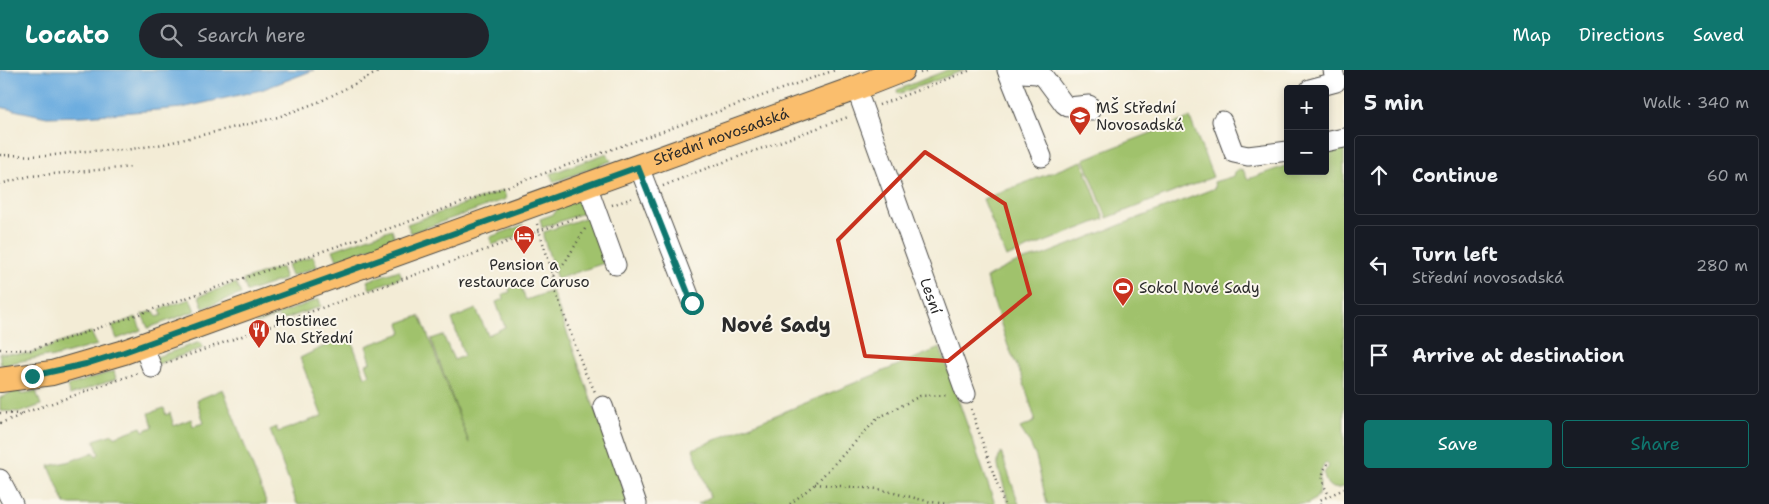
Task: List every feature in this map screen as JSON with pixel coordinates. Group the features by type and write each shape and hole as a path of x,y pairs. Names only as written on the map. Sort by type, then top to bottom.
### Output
{"main road":[{"name":"Střední novosadská","path":"0,380 66,370 143,345 902,70"}],"street":[{"path":"1325,85 1336,82 1333,70"},
{"path":"1042,157 1008,71 1037,74 1044,77 1068,107 1085,104 1089,105 1091,110"},
{"name":"Lesní","path":"856,88 966,394"},
{"path":"1222,121 1234,153 1248,156 1284,152"},
{"path":"1329,141 1344,138"},
{"path":"638,167 692,303"},
{"path":"587,185 616,265"},
{"path":"143,345 152,368"},
{"path":"603,406 637,504"},
{"path":"0,480 13,504"}],"path":[{"path":"0,155 47,156 86,151 125,150 164,144 278,117 321,101 382,70"},
{"path":"0,349 31,350 75,336 399,225 834,70"},
{"path":"608,206 971,70"},
{"path":"0,184 30,176 132,167"},
{"path":"0,423 17,417 20,414 582,216"},
{"path":"536,221 554,277"},
{"path":"588,223 551,280 586,375 590,381"},
{"path":"790,504 815,484 878,418 920,396 966,394 1004,504"},
{"path":"0,413 20,414"},
{"path":"1328,464 1323,470 1322,478 1329,495"},
{"path":"815,484 878,489 931,502 948,504"},
{"path":"1322,504 1320,500 1344,489"}],"highlighted area":[{"path":"925,152 1005,204 1030,294 948,361 865,356 838,240"}],"green space":[{"path":"947,70 965,70 898,94 897,90"},
{"path":"1190,118 1213,177 1107,218 1084,159"},
{"path":"1344,146 1344,486 1340,488 1330,487 1324,473 1329,466 1326,463 1320,474 1318,496 1306,504 1047,504 1036,457 1020,428 1034,422 1035,419 1022,377 1008,346 986,278 1006,267 1041,256 1215,188 1214,182 1234,176 1235,172 1239,169 1243,170 1248,179 1284,166 1284,175 1329,175 1329,151"},
{"path":"607,153 611,161 554,182 550,174"},
{"path":"1082,161 1104,219 1006,257 983,199"},
{"path":"504,191 506,199 411,233 407,224"},
{"path":"576,201 585,202 591,210 542,228 540,219 554,214 558,208"},
{"path":"593,215 610,261 557,279 543,236 544,232"},
{"path":"523,225 526,233 492,245 490,237"},
{"path":"392,229 395,239 337,260 333,250"},
{"path":"313,256 317,267 291,276 287,265"},
{"path":"281,267 285,279 247,292 243,280"},
{"path":"399,270 402,277 370,289 367,281"},
{"path":"236,283 241,294 203,308 199,296"},
{"path":"520,285 526,300 552,291 629,504 297,504 270,430 276,427 278,432 322,416 300,358 349,334 365,377 370,375 366,364 371,362 366,346 402,333 399,323 419,316 469,443 431,339 443,335 454,360 464,356 452,319 476,309 488,335 505,327 496,302 504,299 503,294 510,292 509,289"},
{"path":"190,299 195,311 148,328 142,314 154,311 157,317 162,315 160,309"},
{"path":"319,299 321,306 280,321 278,316 256,325 255,323"},
{"path":"136,317 141,330 117,339 112,326"},
{"path":"91,332 97,345 50,358 48,356 11,363 7,367 0,363 0,353 29,354"},
{"path":"200,342 203,348 158,364 156,357"},
{"path":"940,348 995,504 698,504 710,497 693,449"},
{"path":"114,371 116,379 70,395 67,386"},
{"path":"19,389 20,394 36,391 41,405 22,412 0,411 0,398"},
{"path":"223,389 267,504 65,504 49,466 71,461 94,452 96,456 99,454 94,440 113,434 114,437 141,427 143,431 153,427 149,413 164,408 166,415 170,413 174,426 191,419 193,426 204,423 197,400"},
{"path":"1001,452 1019,504 1009,504 998,466"}],"water":[{"path":"0,70 314,70 261,90 182,108 47,117 0,107"}],"place":[{"name":"MŠ Střední Novosadská","path":"1080,136"},
{"name":"Pension a restaurace Caruso","path":"524,255"},
{"name":"Sokol Nové Sady","path":"1123,307"},
{"name":"Hostinec Na Střední","path":"259,349"}],"district":[{"name":"Nové Sady","path":"776,325"}],"route":[{"path":"32,376 52,373 124,352 638,167 692,303"}]}
